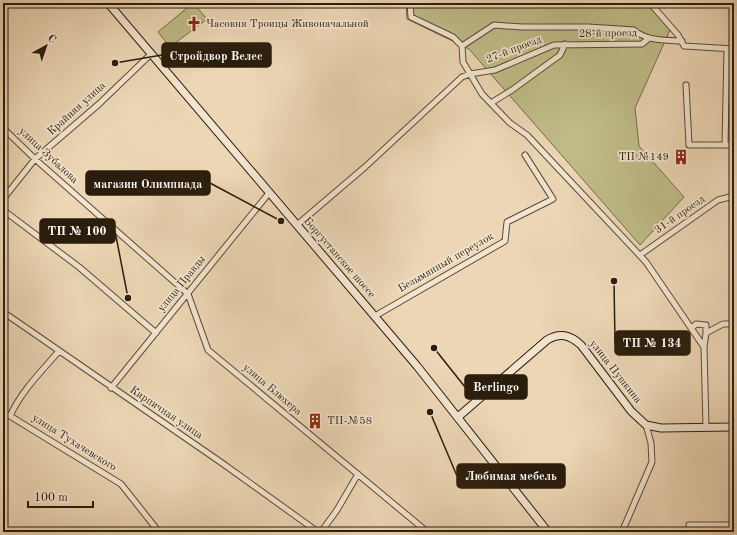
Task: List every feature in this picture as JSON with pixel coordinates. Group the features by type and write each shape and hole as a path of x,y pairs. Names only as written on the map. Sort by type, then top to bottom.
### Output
{"street":[{"name":"Боргустанское шоссе","path":"108,3 375,316 458,417 548,532"},
{"path":"410,3 411,17 453,37 462,46 463,62 482,94 510,123 527,135 640,255 704,347"},
{"path":"650,3 683,43"},
{"path":"462,46 494,25 522,27 588,27 634,30 649,38 734,49"},
{"name":"28-й проезд","path":"491,103 517,87 560,55 565,44 642,44 649,38"},
{"name":"27-й проезд","path":"470,74 495,70 554,45 565,44"},
{"path":"725,145 727,49"},
{"name":"Крайняя улица","path":"3,199 35,159 99,104 151,54"},
{"path":"297,225 365,167 462,77 470,74"},
{"path":"686,85 689,145 734,145"},
{"name":"улица Зубалова","path":"3,128 35,159 188,294"},
{"name":"Безымянный переулок","path":"375,316 505,241 508,222 553,199 525,155"},
{"name":"улица Правды","path":"111,388 269,193"},
{"name":"31-й проезд","path":"640,255 718,200 734,196"},
{"path":"3,210 79,267 156,333"},
{"name":"улица Блюхера","path":"188,294 208,350 425,530"},
{"name":"Кирпичная улица","path":"3,312 111,388 222,463 318,532"},
{"path":"692,328 696,324 706,324 704,347 706,427"},
{"path":"706,332 723,324 734,324"},
{"name":"улица Пушкина","path":"458,417 547,340 554,336 562,335 569,336 580,345 631,411 646,425"},
{"path":"3,416 10,416 29,384 59,352"},
{"name":"улица Тухачевского","path":"10,416 121,484 159,532"},
{"path":"622,532 652,462 651,443 646,425 661,428 734,427"},
{"path":"321,532 337,510 358,474"},
{"path":"689,525 734,525"}],"shaded area":[{"path":"193,3 207,19 170,47 158,32"},
{"path":"406,3 647,3 670,30 635,108 639,146 684,197 640,245 469,49 407,19"}],"place":[{"name":"Часовня Троицы Живоначальной","path":"194,24"},
{"name":"Стройдвор Велес","path":"115,63"},
{"name":"ТП №149","path":"681,157"},
{"name":"магазин Олимпиада","path":"281,221"},
{"name":"ТП № 134","path":"614,281"},
{"name":"ТП № 100","path":"128,298"},
{"name":"Berlingo","path":"434,348"},
{"name":"Любимая мебель","path":"430,412"},
{"name":"ТП-№58","path":"315,421"}]}
